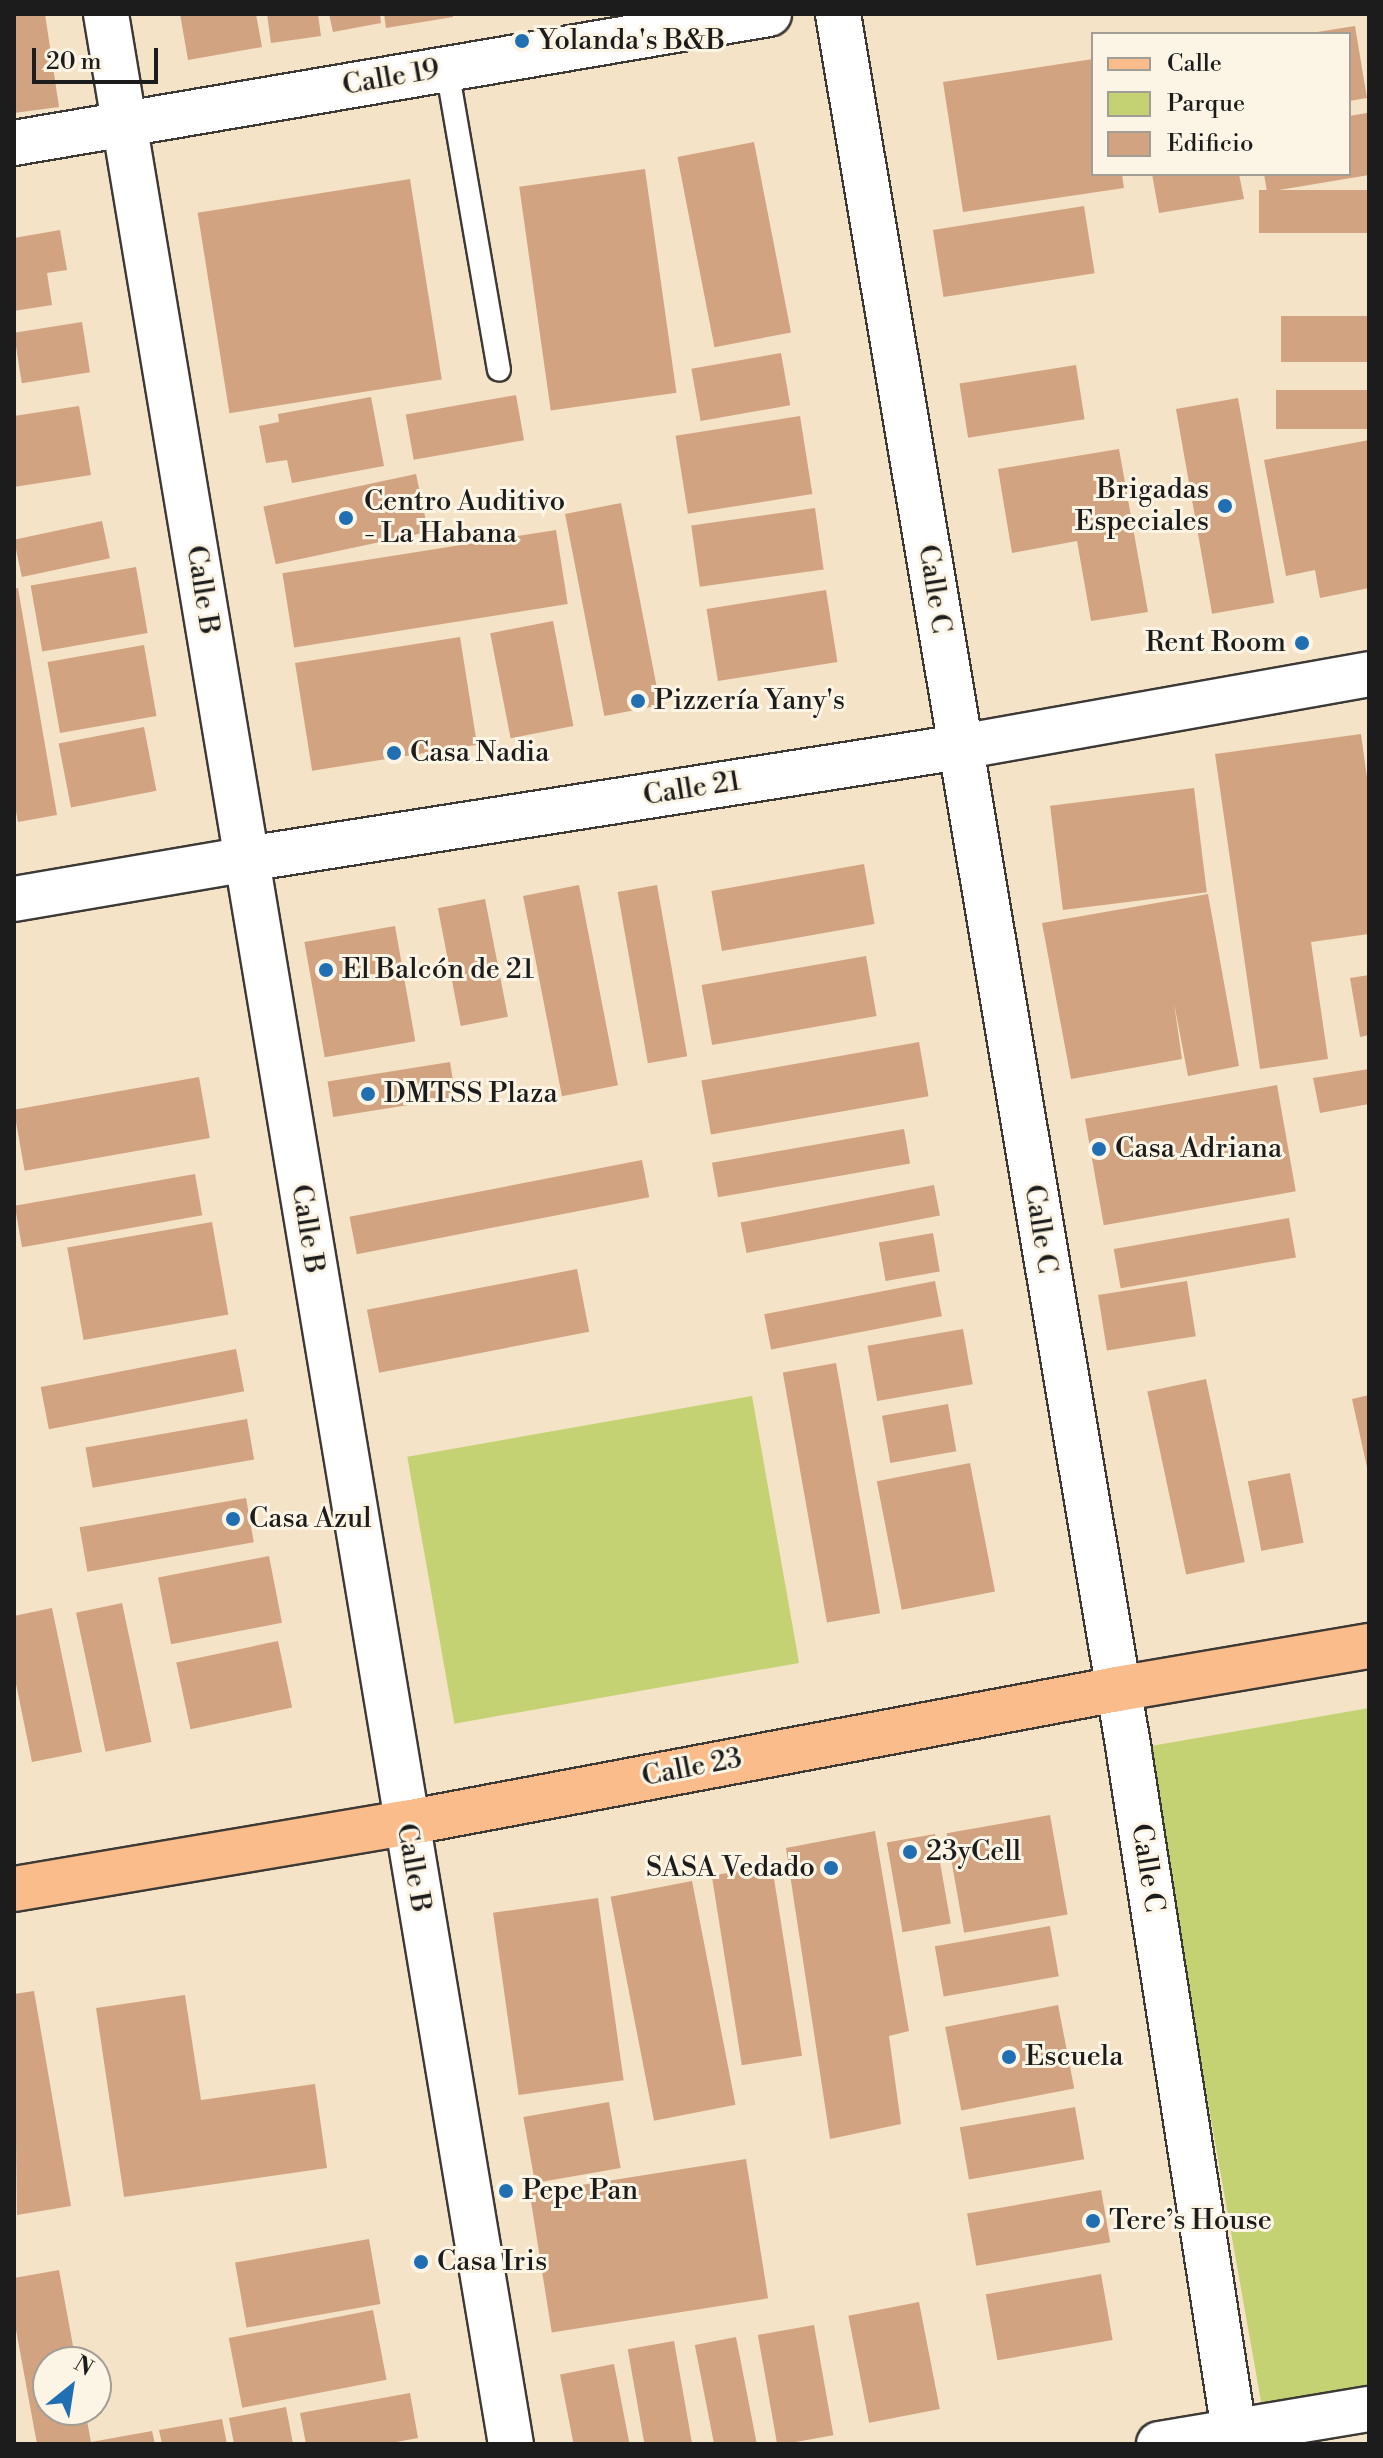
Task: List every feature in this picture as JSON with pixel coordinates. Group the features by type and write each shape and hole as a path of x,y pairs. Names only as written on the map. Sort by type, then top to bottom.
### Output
{"main road":[{"name":"Calle 23","path":"14,1889 406,1823 1117,1689 1369,1646"}],"street":[{"name":"Calle B","path":"106,14 511,2444"},
{"name":"Calle 19","path":"14,143 769,14"},
{"name":"Calle C","path":"838,14 1117,1689 1235,2438"},
{"name":"Calle 21","path":"14,899 247,859 960,747 1369,674"},
{"path":"1159,2444 1235,2438 1369,2409"}],"lane":[{"path":"447,69 499,370"}],"green space":[{"path":"752,1396 799,1663 454,1724 407,1457"},
{"path":"1369,1708 1369,2388 1262,2407 1145,1747"}],"building":[{"path":"14,14 45,14 59,107 14,113"},
{"path":"180,14 256,14 262,47 188,60"},
{"path":"267,14 318,14 321,36 271,43"},
{"path":"329,14 380,14 381,23 333,32"},
{"path":"384,14 452,14 453,17 386,28"},
{"path":"1355,26 1367,98 1351,101 1351,32 1317,32"},
{"path":"1091,59 1091,176 1122,176 1124,188 963,212 943,82"},
{"path":"1367,113 1369,175 1267,192 1264,176 1351,176 1351,116"},
{"path":"754,142 791,332 714,347 677,157"},
{"path":"645,169 676,393 551,410 519,187"},
{"path":"1152,176 1239,176 1244,199 1159,213"},
{"path":"410,179 442,380 229,413 198,213"},
{"path":"1259,190 1369,190 1369,233 1259,233"},
{"path":"1084,206 1095,273 944,297 933,230"},
{"path":"60,230 67,270 47,273 52,305 14,311 14,238"},
{"path":"1281,316 1369,316 1369,362 1281,362"},
{"path":"82,322 90,372 22,383 14,333"},
{"path":"781,353 790,405 701,421 691,369"},
{"path":"1076,365 1085,419 968,438 959,383"},
{"path":"1276,390 1369,390 1369,429 1276,429"},
{"path":"516,395 524,440 414,460 406,414"},
{"path":"371,397 384,466 292,483 287,460 266,463 259,426 279,422 278,414"},
{"name":"Brigadas Especiales","path":"1238,398 1274,603 1212,614 1176,409"},
{"path":"79,406 91,475 14,487 14,416"},
{"path":"800,416 812,494 688,514 676,436"},
{"path":"1369,440 1369,588 1320,598 1315,570 1286,576 1264,460"},
{"path":"1119,449 1148,612 1091,621 1077,541 1012,553 998,469"},
{"name":"Centro Auditivo - La Habana","path":"416,474 428,532 276,564 263,506"},
{"path":"621,503 660,705 604,716 565,514"},
{"path":"815,508 824,569 700,587 691,525"},
{"path":"102,521 110,558 22,577 14,540"},
{"path":"556,530 568,604 294,647 282,573"},
{"path":"136,567 148,633 42,652 31,586"},
{"path":"18,588 57,815 18,822 14,801 14,589"},
{"path":"826,590 837,662 718,681 706,609"},
{"path":"553,621 573,726 511,738 490,633"},
{"path":"460,637 477,745 312,771 295,663"},
{"path":"144,645 157,716 60,733 47,662"},
{"path":"144,727 156,791 71,807 59,744"},
{"path":"1361,734 1369,792 1369,934 1311,942 1328,1059 1260,1069 1215,754"},
{"path":"1194,788 1207,892 1063,910 1050,806"},
{"path":"864,864 875,924 722,951 711,891"},
{"path":"579,885 618,1085 562,1096 523,896"},
{"path":"657,885 687,1056 648,1063 618,892"},
{"path":"1208,894 1239,1066 1188,1076 1174,1003 1182,1059 1071,1079 1042,923"},
{"path":"485,899 508,1017 461,1026 438,908"},
{"path":"395,926 415,1041 325,1057 304,942"},
{"path":"866,956 877,1016 712,1045 702,985"},
{"path":"1369,975 1369,1035 1360,1037 1350,978"},
{"path":"919,1042 929,1096 711,1135 701,1080"},
{"path":"450,1062 456,1098 333,1117 328,1081"},
{"path":"1369,1069 1369,1104 1320,1113 1313,1078"},
{"path":"199,1077 210,1138 25,1171 14,1110"},
{"path":"1277,1085 1296,1191 1104,1225 1085,1119"},
{"path":"904,1129 910,1163 718,1197 712,1163"},
{"path":"642,1160 649,1197 357,1254 349,1217"},
{"path":"195,1174 202,1215 22,1247 15,1206"},
{"path":"934,1185 940,1215 747,1253 741,1223"},
{"path":"1289,1218 1296,1257 1121,1288 1114,1249"},
{"path":"212,1222 228,1315 84,1340 67,1248"},
{"path":"933,1233 940,1271 886,1281 879,1243"},
{"path":"577,1269 589,1332 379,1373 367,1310"},
{"path":"935,1281 942,1316 771,1350 764,1314"},
{"path":"1187,1281 1196,1336 1107,1350 1098,1295"},
{"path":"963,1329 973,1384 877,1401 867,1346"},
{"path":"236,1349 244,1391 49,1429 41,1387"},
{"path":"836,1363 880,1613 827,1623 783,1372"},
{"path":"1206,1379 1245,1562 1186,1574 1147,1391"},
{"path":"1369,1395 1369,1472 1368,1472 1352,1399"},
{"path":"948,1404 956,1451 890,1463 882,1416"},
{"path":"247,1419 254,1459 93,1488 85,1447"},
{"path":"970,1463 995,1592 902,1610 877,1481"},
{"path":"1290,1473 1304,1543 1261,1551 1248,1481"},
{"path":"246,1498 254,1542 87,1572 80,1527"},
{"path":"269,1556 282,1623 171,1644 158,1578"},
{"path":"122,1603 152,1742 106,1752 76,1613"},
{"path":"52,1608 82,1752 32,1762 14,1674 14,1616"},
{"path":"278,1641 292,1708 190,1729 176,1663"},
{"path":"1050,1815 1068,1914 964,1933 947,1833"},
{"path":"875,1831 909,2031 889,2036 901,2124 830,2139 786,1848"},
{"path":"935,1834 951,1924 903,1932 887,1843"},
{"path":"772,1866 802,2056 742,2065 712,1876"},
{"path":"692,1881 736,2105 654,2121 611,1897"},
{"path":"598,1898 624,2080 519,2095 493,1913"},
{"path":"1050,1926 1059,1976 944,1997 935,1946"},
{"path":"34,1991 71,2206 17,2215 14,1994"},
{"path":"185,1995 201,2100 315,2084 327,2168 124,2197 96,2008"},
{"name":"Escuela","path":"1058,2005 1074,2088 961,2110 945,2027"},
{"path":"609,2102 621,2168 535,2183 523,2117"},
{"path":"1075,2107 1084,2159 969,2180 960,2127"},
{"path":"746,2159 768,2298 552,2333 530,2193"},
{"path":"1101,2190 1110,2242 976,2266 967,2214"},
{"path":"369,2239 380,2304 247,2328 235,2263"},
{"path":"59,2270 73,2346 32,2346 32,2417 14,2319 14,2278"},
{"path":"1101,2274 1113,2340 997,2360 986,2294"},
{"path":"919,2302 940,2409 869,2423 848,2316"},
{"path":"373,2310 387,2380 242,2408 229,2338"},
{"path":"814,2325 833,2435 777,2444 758,2335"},
{"path":"736,2337 757,2444 714,2444 695,2345"},
{"path":"674,2341 692,2444 644,2444 628,2349"},
{"path":"614,2364 629,2444 574,2444 560,2374"},
{"path":"410,2393 418,2438 386,2444 306,2444 300,2413"},
{"path":"286,2407 293,2444 234,2444 229,2418"},
{"path":"222,2419 227,2444 162,2444 159,2430"},
{"path":"34,2426 88,2426 91,2442 152,2431 155,2444 37,2444"}],"place":[{"name":"Yolanda's B&B","path":"522,41"},
{"name":"Brigadas Especiales","path":"1225,506"},
{"name":"Centro Auditivo - La Habana","path":"346,518"},
{"name":"Rent Room","path":"1302,643"},
{"name":"Pizzería Yany's","path":"638,701"},
{"name":"Casa Nadia","path":"394,753"},
{"name":"El Balcón de 21","path":"326,970"},
{"name":"DMTSS Plaza","path":"368,1094"},
{"name":"Casa Adriana","path":"1099,1149"},
{"name":"Casa Azul","path":"233,1519"},
{"name":"23yCell","path":"910,1852"},
{"name":"SASA Vedado","path":"831,1868"},
{"name":"Escuela","path":"1009,2057"},
{"name":"Pepe Pan","path":"506,2191"},
{"name":"Tere’s House","path":"1093,2221"},
{"name":"Casa Iris","path":"421,2262"}]}
